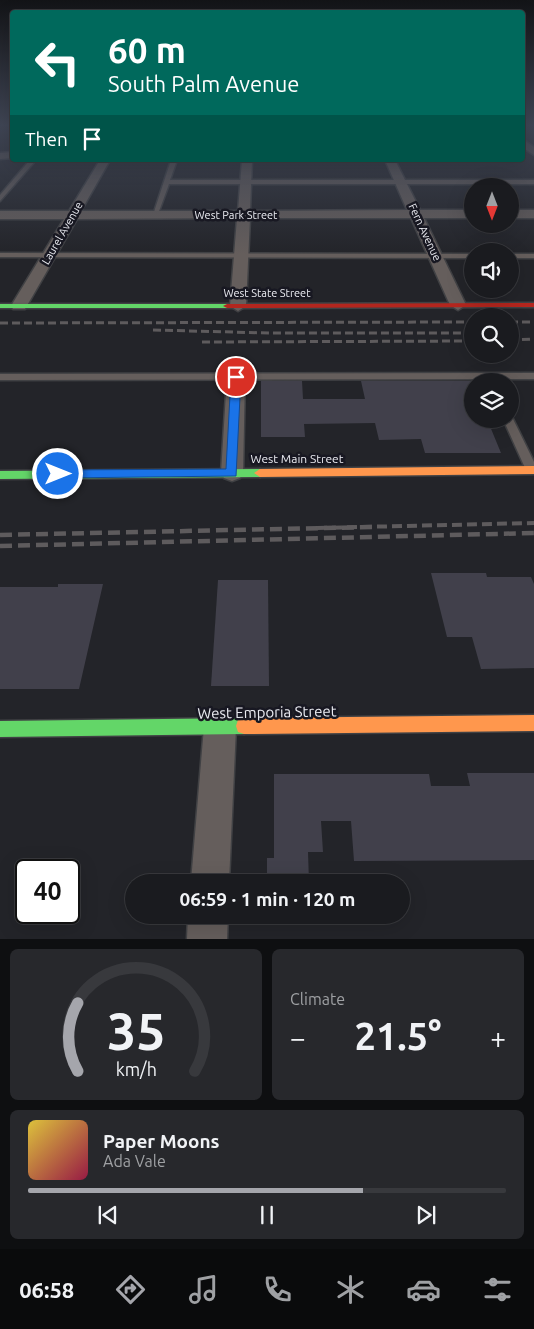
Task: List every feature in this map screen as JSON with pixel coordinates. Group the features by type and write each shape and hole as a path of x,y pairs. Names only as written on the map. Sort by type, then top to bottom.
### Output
{"street":[{"name":"Laurel Avenue","path":"19,306 100,168"},
{"path":"238,306 247,168"},
{"name":"Fern Avenue","path":"394,168 458,305"},
{"name":"West Park Street","path":"0,215 464,214"},
{"path":"519,214 534,214"},
{"name":"West State Street","path":"0,306 534,305"},
{"path":"232,473 236,377"},
{"name":"West Main Street","path":"0,475 533,470"},
{"name":"West Emporia Street","path":"0,729 534,723"},
{"path":"211,874 220,728"},
{"path":"207,939 208,924"}],"lane":[{"path":"0,199 26,168"},
{"path":"155,214 172,168"},
{"path":"167,182 534,182"},
{"path":"0,255 464,256"},
{"path":"519,256 534,256"},
{"path":"0,377 534,376"},
{"path":"512,428 533,470"}],"building":[{"path":"261,381 302,381 303,399 365,399 361,381 464,381 464,428 491,428 501,453 425,453 421,439 379,440 375,423 304,424 305,437 261,437"},
{"path":"431,573 486,573 487,577 531,577 534,584 534,668 481,669 472,637 447,637"},
{"path":"218,580 268,580 269,686 211,686"},
{"path":"58,584 103,584 79,689 0,689 0,587 58,587"},
{"path":"467,773 534,773 534,860 354,861 351,821 321,821 323,852 308,852 309,874 267,874 267,858 274,858 274,774 429,774 431,786 470,786"}],"railway":[{"path":"0,323 464,322"},
{"path":"519,322 534,322"},
{"path":"153,330 269,333 464,333"},
{"path":"519,340 534,339"},
{"path":"202,342 464,341"},
{"path":"317,528 534,523"},
{"path":"0,535 372,527"},
{"path":"0,546 534,533"}],"traffic: fast":[{"path":"0,306 227,306"},
{"path":"0,475 260,473"},
{"path":"0,729 244,726"}],"traffic: slow":[{"path":"260,473 534,470"},
{"path":"244,726 534,723"}],"traffic: jam":[{"path":"227,306 534,305"}],"route":[{"path":"58,474 232,473 236,377"}]}
